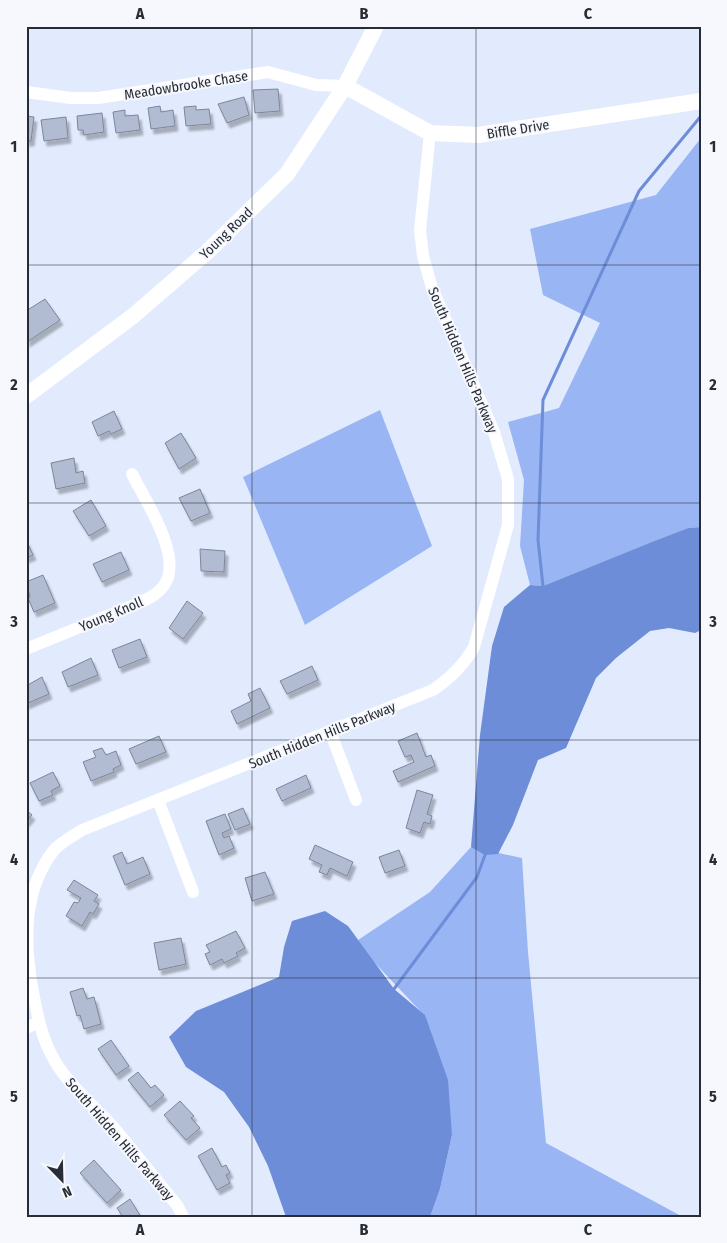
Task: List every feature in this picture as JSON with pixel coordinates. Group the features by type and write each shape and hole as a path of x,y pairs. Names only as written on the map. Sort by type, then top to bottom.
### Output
{"street":[{"name":"Young Road","path":"26,396 133,316 206,252 287,174 345,86 376,26"},
{"name":"Meadowbrooke Chase","path":"26,92 70,98 98,98 268,72 316,85 345,86"},
{"name":"Biffle Drive","path":"345,86 430,133 478,135 701,101"},
{"name":"South Hidden Hills Parkway","path":"183,1217 177,1205 114,1128 67,1080 50,1053 39,1022 29,967 27,922 39,876 55,850 68,839 97,824 433,690 447,681 468,657 474,647 508,525 508,479 494,432 432,288 423,256 420,230 430,133"},
{"name":"Young Knoll","path":"26,649 139,603 155,595 166,581 169,553 132,474"},
{"path":"330,731 356,800"},
{"path":"158,800 193,892"},
{"path":"26,1028 39,1022"}],"shaded area":[{"path":"701,138 701,527 688,528 543,586 530,585 520,546 524,480 508,422 559,408 600,323 543,295 530,229 656,195"},
{"path":"380,410 432,546 305,625 243,477"},
{"path":"701,527 701,630 695,633 669,628 650,631 616,658 596,678 566,748 538,760 513,825 498,854 485,855 471,847 480,735 492,646 504,607 530,585 543,586 688,528"},
{"path":"471,847 522,858 528,952 546,1143 683,1217 430,1217 440,1189 452,1135 425,1016 373,961 358,940 430,892"},
{"path":"325,911 348,926 394,989 425,1015 448,1080 452,1135 440,1189 430,1217 286,1217 268,1166 249,1127 224,1092 186,1067 169,1037 196,1011 279,977 284,947 292,921"}],"building":[{"path":"278,89 280,111 255,113 253,90"},
{"path":"244,97 249,115 227,123 218,104"},
{"path":"160,106 161,112 173,110 175,126 151,129 148,108"},
{"path":"196,106 196,110 209,109 211,124 186,126 184,107"},
{"path":"125,110 125,116 138,115 140,130 116,133 113,112"},
{"path":"102,113 104,132 84,135 83,130 78,130 77,116"},
{"path":"26,116 34,117 31,141 26,141"},
{"path":"66,117 68,138 44,141 41,120"},
{"path":"45,299 60,320 27,342 26,311"},
{"path":"114,411 122,429 111,434 109,431 98,436 92,422"},
{"path":"181,433 196,458 179,469 165,443"},
{"path":"74,458 76,473 83,471 85,483 56,489 51,463"},
{"path":"200,489 210,513 191,521 179,498"},
{"path":"91,500 106,526 89,536 73,511"},
{"path":"26,540 33,555 26,558"},
{"path":"200,549 225,551 224,572 201,571"},
{"path":"121,552 129,570 102,582 93,564"},
{"path":"43,575 55,603 34,612 28,598 30,597 26,582"},
{"path":"187,601 203,613 183,639 169,628"},
{"path":"140,639 147,657 119,668 112,650"},
{"path":"91,658 98,675 68,687 62,672"},
{"path":"312,666 318,680 287,694 280,681"},
{"path":"42,677 49,694 26,704 26,686"},
{"path":"260,688 270,708 237,724 231,711 251,701 248,694"},
{"path":"417,733 426,757 431,755 435,766 398,782 393,771 414,762 411,755 405,757 398,741"},
{"path":"159,736 166,752 136,764 129,749"},
{"path":"102,748 106,755 116,751 121,765 113,769 114,772 91,781 83,762 96,757 93,751"},
{"path":"53,772 60,786 51,791 53,795 39,801 30,783"},
{"path":"306,775 311,788 282,801 276,789"},
{"path":"417,790 433,795 427,814 432,816 430,824 424,822 420,833 406,828"},
{"path":"243,808 250,824 235,830 228,814"},
{"path":"26,810 32,815 26,822"},
{"path":"225,814 231,829 222,833 224,838 229,836 234,848 219,855 206,821"},
{"path":"315,845 353,862 347,876 330,868 327,875 319,872 322,865 309,859"},
{"path":"399,850 405,866 385,873 379,857"},
{"path":"122,852 127,864 143,857 150,874 125,885 113,856"},
{"path":"265,872 274,894 252,901 245,878"},
{"path":"74,880 98,895 94,901 99,904 93,914 90,912 82,926 66,916 74,902 78,903 81,898 67,890"},
{"path":"236,931 245,948 236,953 238,956 224,963 222,959 210,965 205,954 210,952 206,945"},
{"path":"181,938 186,964 159,970 154,943"},
{"path":"83,988 87,999 94,997 101,1024 84,1029 80,1015 77,1016 70,992"},
{"path":"111,1040 129,1066 116,1075 98,1049"},
{"path":"138,1072 151,1088 155,1085 164,1095 150,1107 128,1080"},
{"path":"180,1101 194,1116 191,1118 200,1128 186,1140 164,1115"},
{"path":"212,1148 222,1167 226,1165 230,1173 226,1175 230,1183 217,1190 198,1156"},
{"path":"94,1160 121,1190 107,1203 80,1173"},
{"path":"130,1199 141,1217 123,1217 117,1208"}],"waterway":[{"path":"543,586 538,540 543,400 639,191 701,116"},
{"path":"394,989 477,877 485,855"}]}
